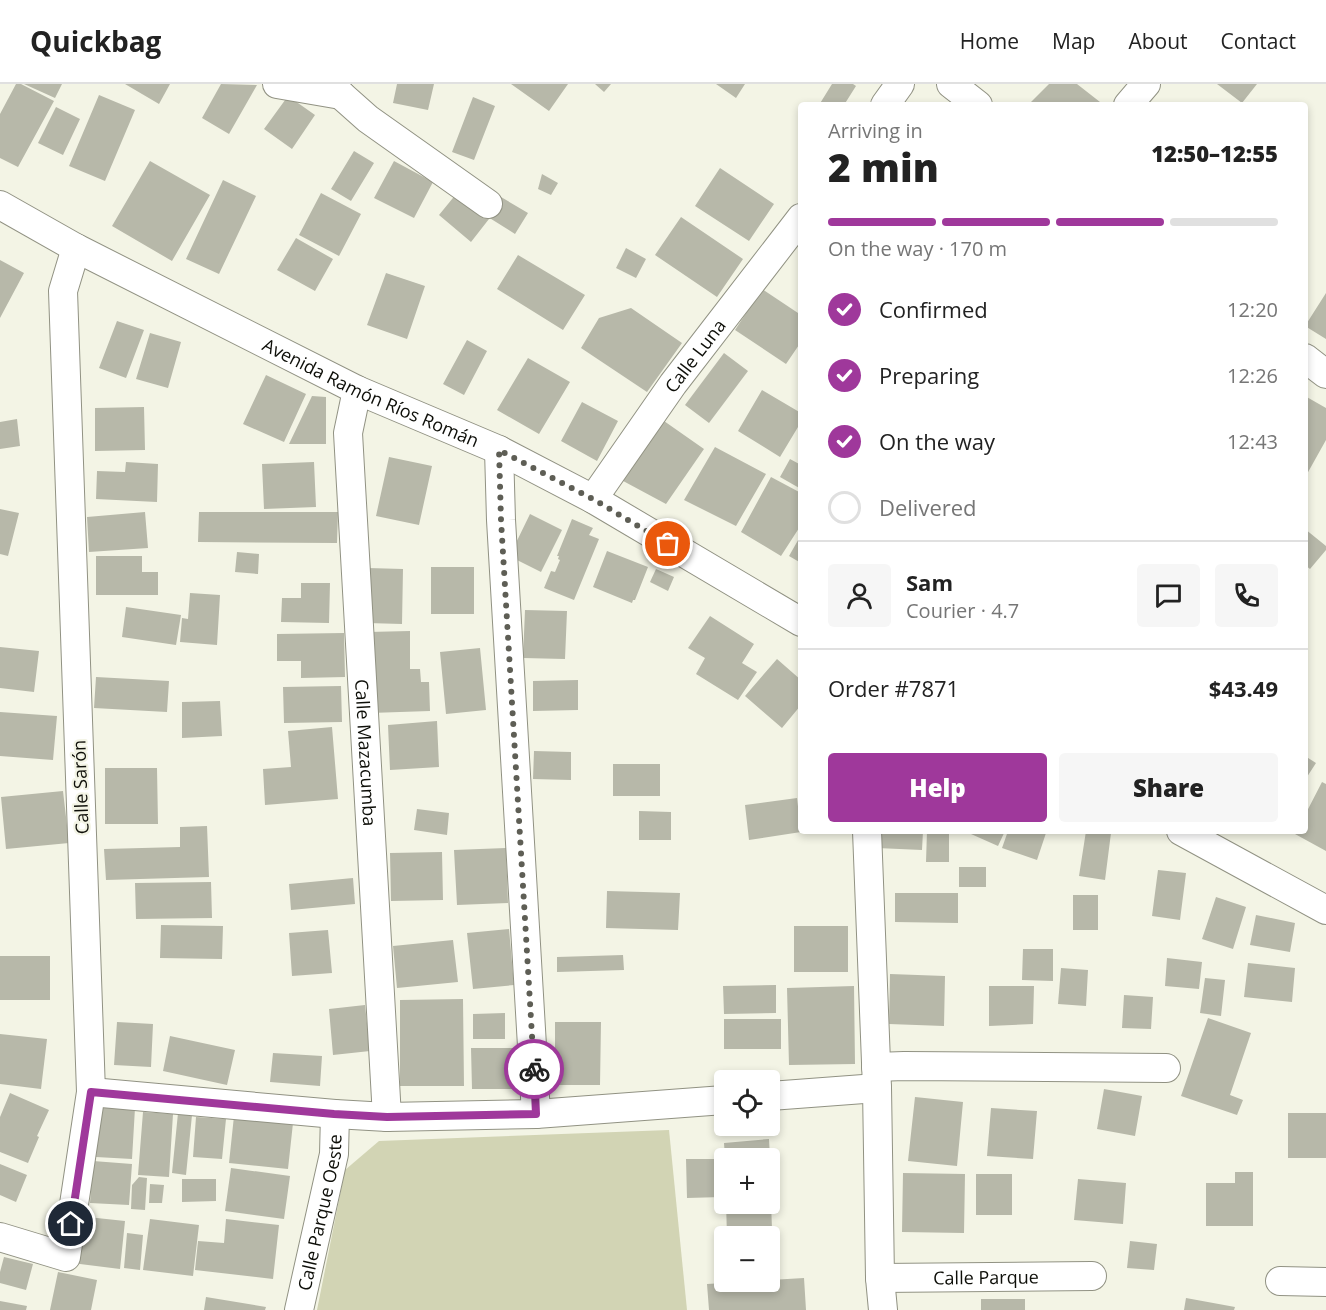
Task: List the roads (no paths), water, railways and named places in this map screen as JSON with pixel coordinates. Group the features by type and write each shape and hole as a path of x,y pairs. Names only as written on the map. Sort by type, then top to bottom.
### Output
{"street":[{"path":"277,84 341,90 368,119 488,204"},
{"path":"887,102 900,84"},
{"path":"951,84 974,102"},
{"path":"1131,102 1146,84"},
{"name":"Avenida Ramón Ríos Román","path":"0,206 76,248 357,390 499,450 593,499 798,620"},
{"name":"Calle Luna","path":"593,499 673,384 798,222"},
{"name":"Calle Sarón","path":"0,1237 66,1257 91,1092 63,291 76,248"},
{"path":"1308,360 1326,375"},
{"name":"Calle Mazacumba","path":"357,390 348,433 387,1117"},
{"path":"499,450 501,520 536,1114"},
{"path":"867,834 876,1078 880,1278 883,1310"},
{"path":"1187,834 1326,910"},
{"path":"780,1094 876,1078 904,1066 1166,1068"},
{"path":"91,1092 387,1117 536,1114 714,1101"},
{"name":"Calle Parque Oeste","path":"299,1310 334,1154 334,1114"},
{"name":"Calle Parque","path":"880,1278 1092,1276"},
{"path":"1280,1281 1326,1282"}]}
